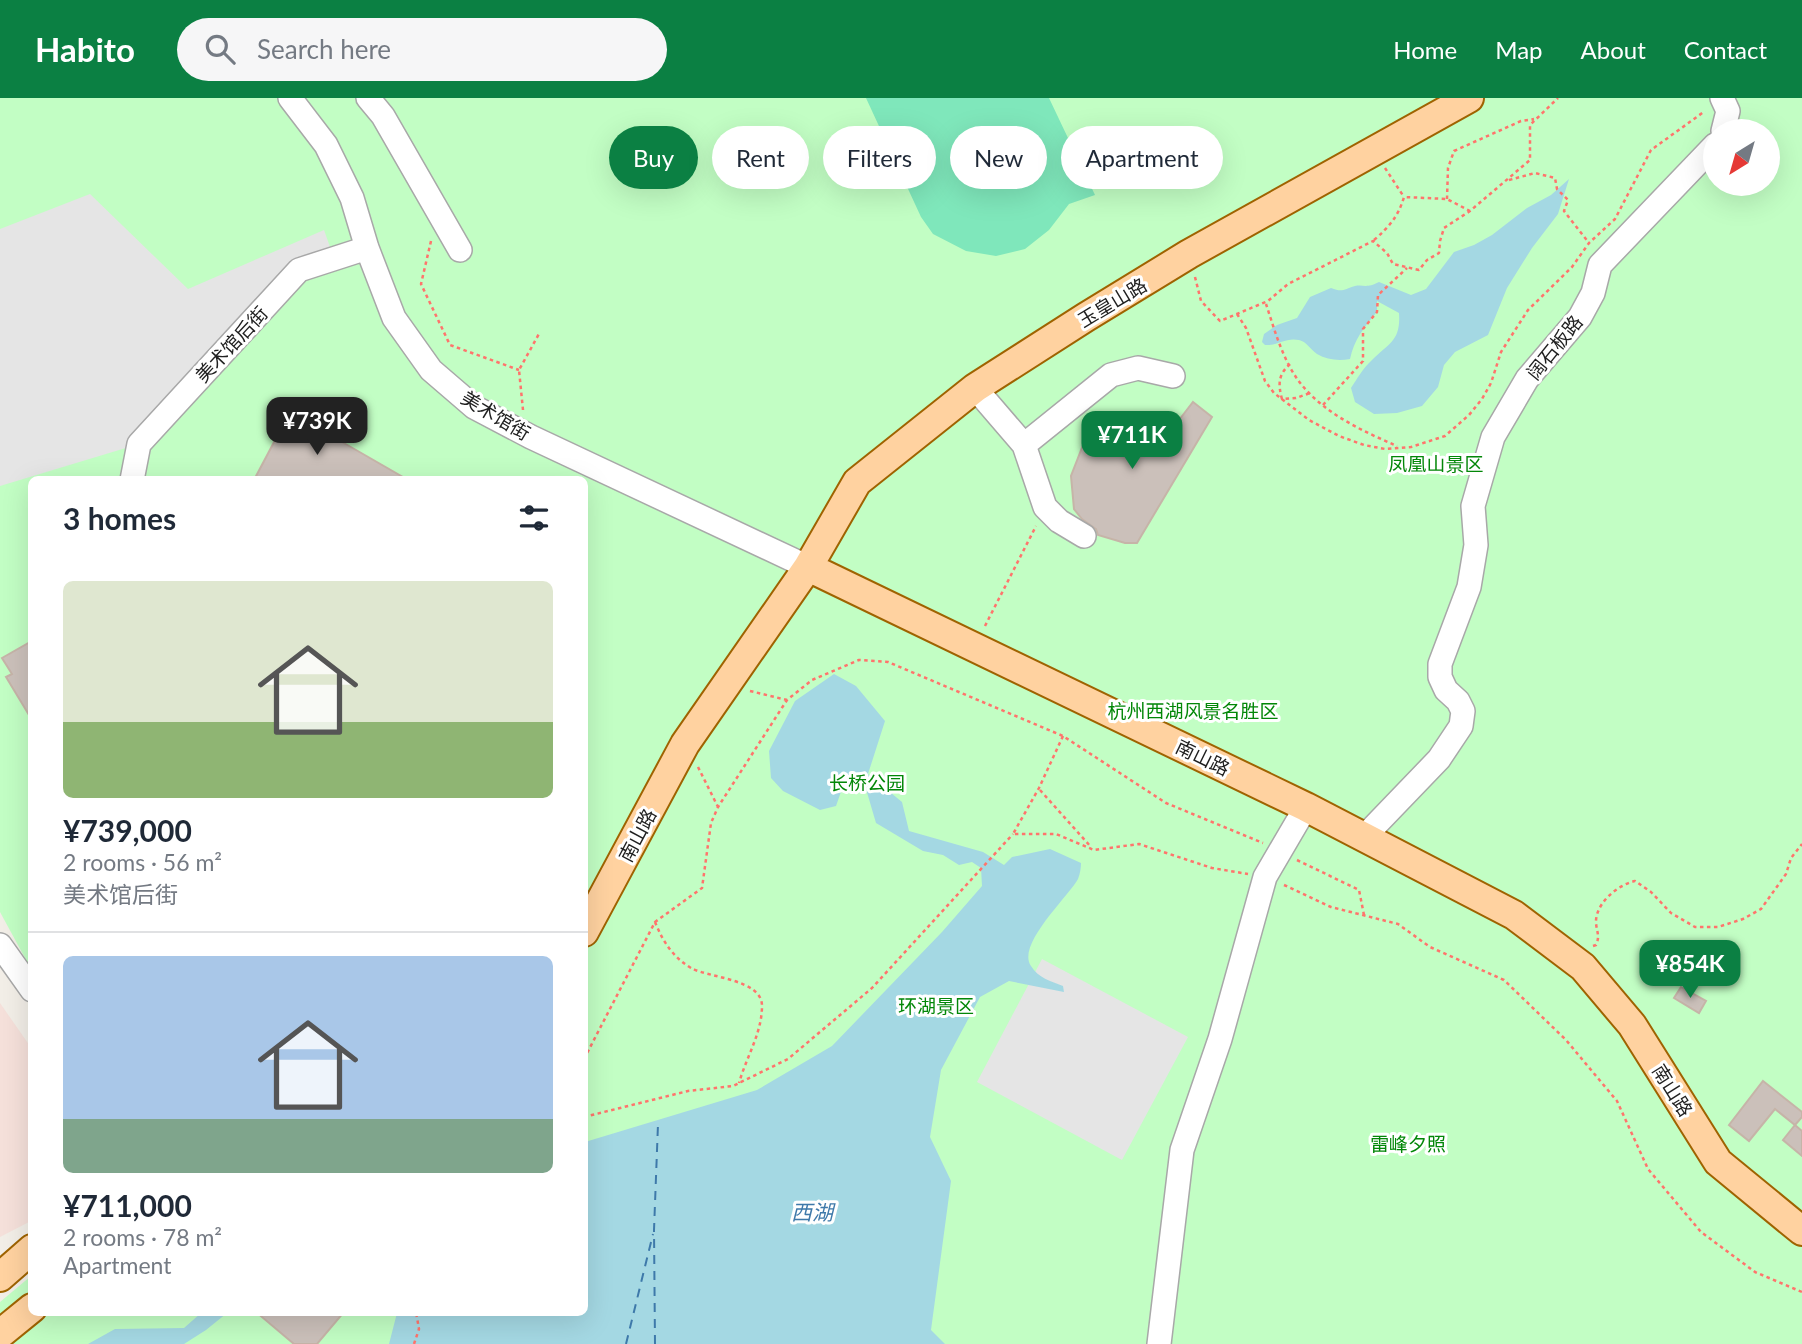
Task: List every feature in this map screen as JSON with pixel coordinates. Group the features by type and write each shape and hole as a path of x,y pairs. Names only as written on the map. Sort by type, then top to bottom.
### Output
{"main road":[{"name":"玉皇山路","path":"808,567 858,482 975,388 1189,254 1469,98"},
{"name":"南山路","path":"588,917 685,744 808,567 1306,807 1514,915 1583,967 1633,1025 1718,1162 1802,1231"},
{"path":"0,1277 28,1252"},
{"path":"0,1334 28,1311"}],"street":[{"name":"美术馆街","path":"290,98 326,145 352,198 367,248 394,318 431,370 474,407 525,434 808,567"},
{"path":"368,98 383,116 460,250"},
{"path":"1723,100 1728,111 1726,119"},
{"name":"阔石板路","path":"1364,837 1439,759 1461,726 1463,711 1458,701 1446,690 1440,677 1440,664 1469,587 1476,545 1474,506 1493,437 1527,379 1580,317 1593,293 1600,265 1703,158"},
{"name":"美术馆后街","path":"133,476 139,444 299,270 367,248"},
{"path":"1024,445 1111,375 1138,368 1173,376"},
{"path":"975,388 1024,445 1045,508 1059,521 1084,536"},
{"path":"1159,1344 1182,1150 1220,1039 1265,877 1306,807"},
{"path":"0,945 28,984"}],"path":[{"path":"1373,241 1387,253 1393,264 1419,270 1427,260 1439,253 1444,228 1470,211 1530,160 1530,125 1558,98"},
{"path":"1237,314 1246,328 1265,381 1282,399 1309,420 1339,436 1385,449 1411,447 1445,436 1469,415 1491,383 1501,352 1528,310 1572,267 1589,243 1615,219 1651,150 1723,100"},
{"path":"1447,200 1448,168 1454,151 1521,121 1534,119"},
{"path":"1189,254 1200,302 1220,321 1265,303 1297,279 1373,241 1391,225 1399,213 1404,197 1374,150"},
{"path":"1505,181 1535,173 1555,178 1557,188 1568,200 1564,211 1589,243"},
{"path":"1404,197 1447,200 1470,211"},
{"path":"438,212 421,284 450,345 519,370"},
{"path":"1323,405 1363,361 1363,329 1377,312 1378,295 1407,268"},
{"path":"1265,303 1297,379 1310,393 1341,418 1400,447"},
{"path":"525,434 519,370 540,332"},
{"path":"1282,399 1280,377 1290,364"},
{"path":"1282,399 1310,393"},
{"path":"975,648 1045,508"},
{"path":"588,1051 655,922 702,888 711,823 718,807 787,700 812,680 859,660 888,662 1063,736 1166,803 1279,851 1359,890 1364,915"},
{"path":"726,685 787,700"},
{"path":"588,1116 688,1091 733,1086 788,1059 872,988 1013,834 1039,788 1063,736"},
{"path":"685,744 718,807"},
{"path":"1039,788 1094,850"},
{"path":"1013,834 1056,834 1094,850 1139,844 1212,868 1265,877 1331,906 1398,924 1430,947 1504,980 1566,1040 1617,1101 1648,1169 1701,1232 1755,1272 1802,1292"},
{"path":"1566,954 1596,945 1600,936 1596,921 1607,897 1622,884 1635,881 1651,892 1671,914 1695,927 1718,927 1743,919 1760,909 1786,874 1790,858 1802,844"},
{"path":"655,922 669,950 693,969 754,989 761,997 762,1008 757,1035 747,1055 739,1083"},
{"path":"414,1344 419,1329 417,1316"}],"shaded area":[{"path":"90,194 188,289 324,230 334,258 299,270 139,444 0,486 0,229"},
{"path":"1042,959 1188,1037 1122,1160 977,1082"},
{"path":"0,1003 28,1043 28,1223 0,1237"}],"green space":[{"name":"杭州西湖风景名胜区","path":"0,98 1802,98 1802,1344 0,1344 0,1302 28,1279 28,1316 588,1316 588,476 28,476 28,963 0,912"},
{"path":"866,98 1049,98 1062,126 1061,189 1092,189 1095,195 1069,204 1049,230 1025,249 996,256 966,251 933,234 921,217 908,189 936,189 936,126 879,126"}],"water":[{"path":"1569,179 1558,214 1532,248 1507,288 1488,335 1455,352 1444,365 1438,387 1422,406 1397,413 1374,414 1355,402 1351,388 1366,366 1393,341 1398,330 1399,313 1377,301 1377,312 1360,334 1350,359 1325,358 1299,340 1269,345 1262,342 1264,334 1277,325 1297,318 1310,297 1331,288 1341,290 1379,282 1411,295 1426,289 1454,252 1492,235 1527,208 1551,195"},
{"name":"西湖","path":"834,674 856,686 885,721 868,774 902,802 909,831 983,852 1004,865 1012,857 1050,849 1081,863 1078,879 1045,921 1028,957 1037,973 1063,986 1064,992 1009,981 980,997 941,1070 930,1137 951,1181 931,1330 945,1344 389,1344 396,1316 588,1316 588,1141 757,1090 832,1046 942,932 982,886 981,868 972,862 959,865 943,855 923,851 876,823 866,789 853,776 843,786 836,806 820,810 783,791 771,778 769,751 795,701"},
{"path":"198,1316 223,1316 184,1344 88,1344 115,1329 184,1328"}],"building":[{"path":"1193,402 1212,417 1137,543 1125,543 1098,535 1096,529 1074,509 1071,476 1083,445 1105,426 1135,413 1161,416 1176,424"},
{"path":"290,412 401,476 256,476"},
{"path":"28,643 28,713 6,677 12,674 2,658"},
{"path":"1681,987 1706,1001 1699,1013 1674,998"},
{"path":"1763,1081 1802,1112 1802,1117 1795,1125 1775,1109 1749,1141 1729,1125"},
{"path":"1795,1125 1802,1131 1802,1156 1783,1140"},
{"path":"261,1316 341,1316 317,1344 294,1344"}],"ferry route":[{"path":"655,1344 654,1230 658,1124"},
{"path":"626,1344 653,1234"}],"park label":[{"name":"凤凰山景区","path":"1436,463"},
{"name":"长桥公园","path":"867,782"},
{"name":"环湖景区","path":"936,1005"},
{"name":"雷峰夕照","path":"1408,1143"}]}
